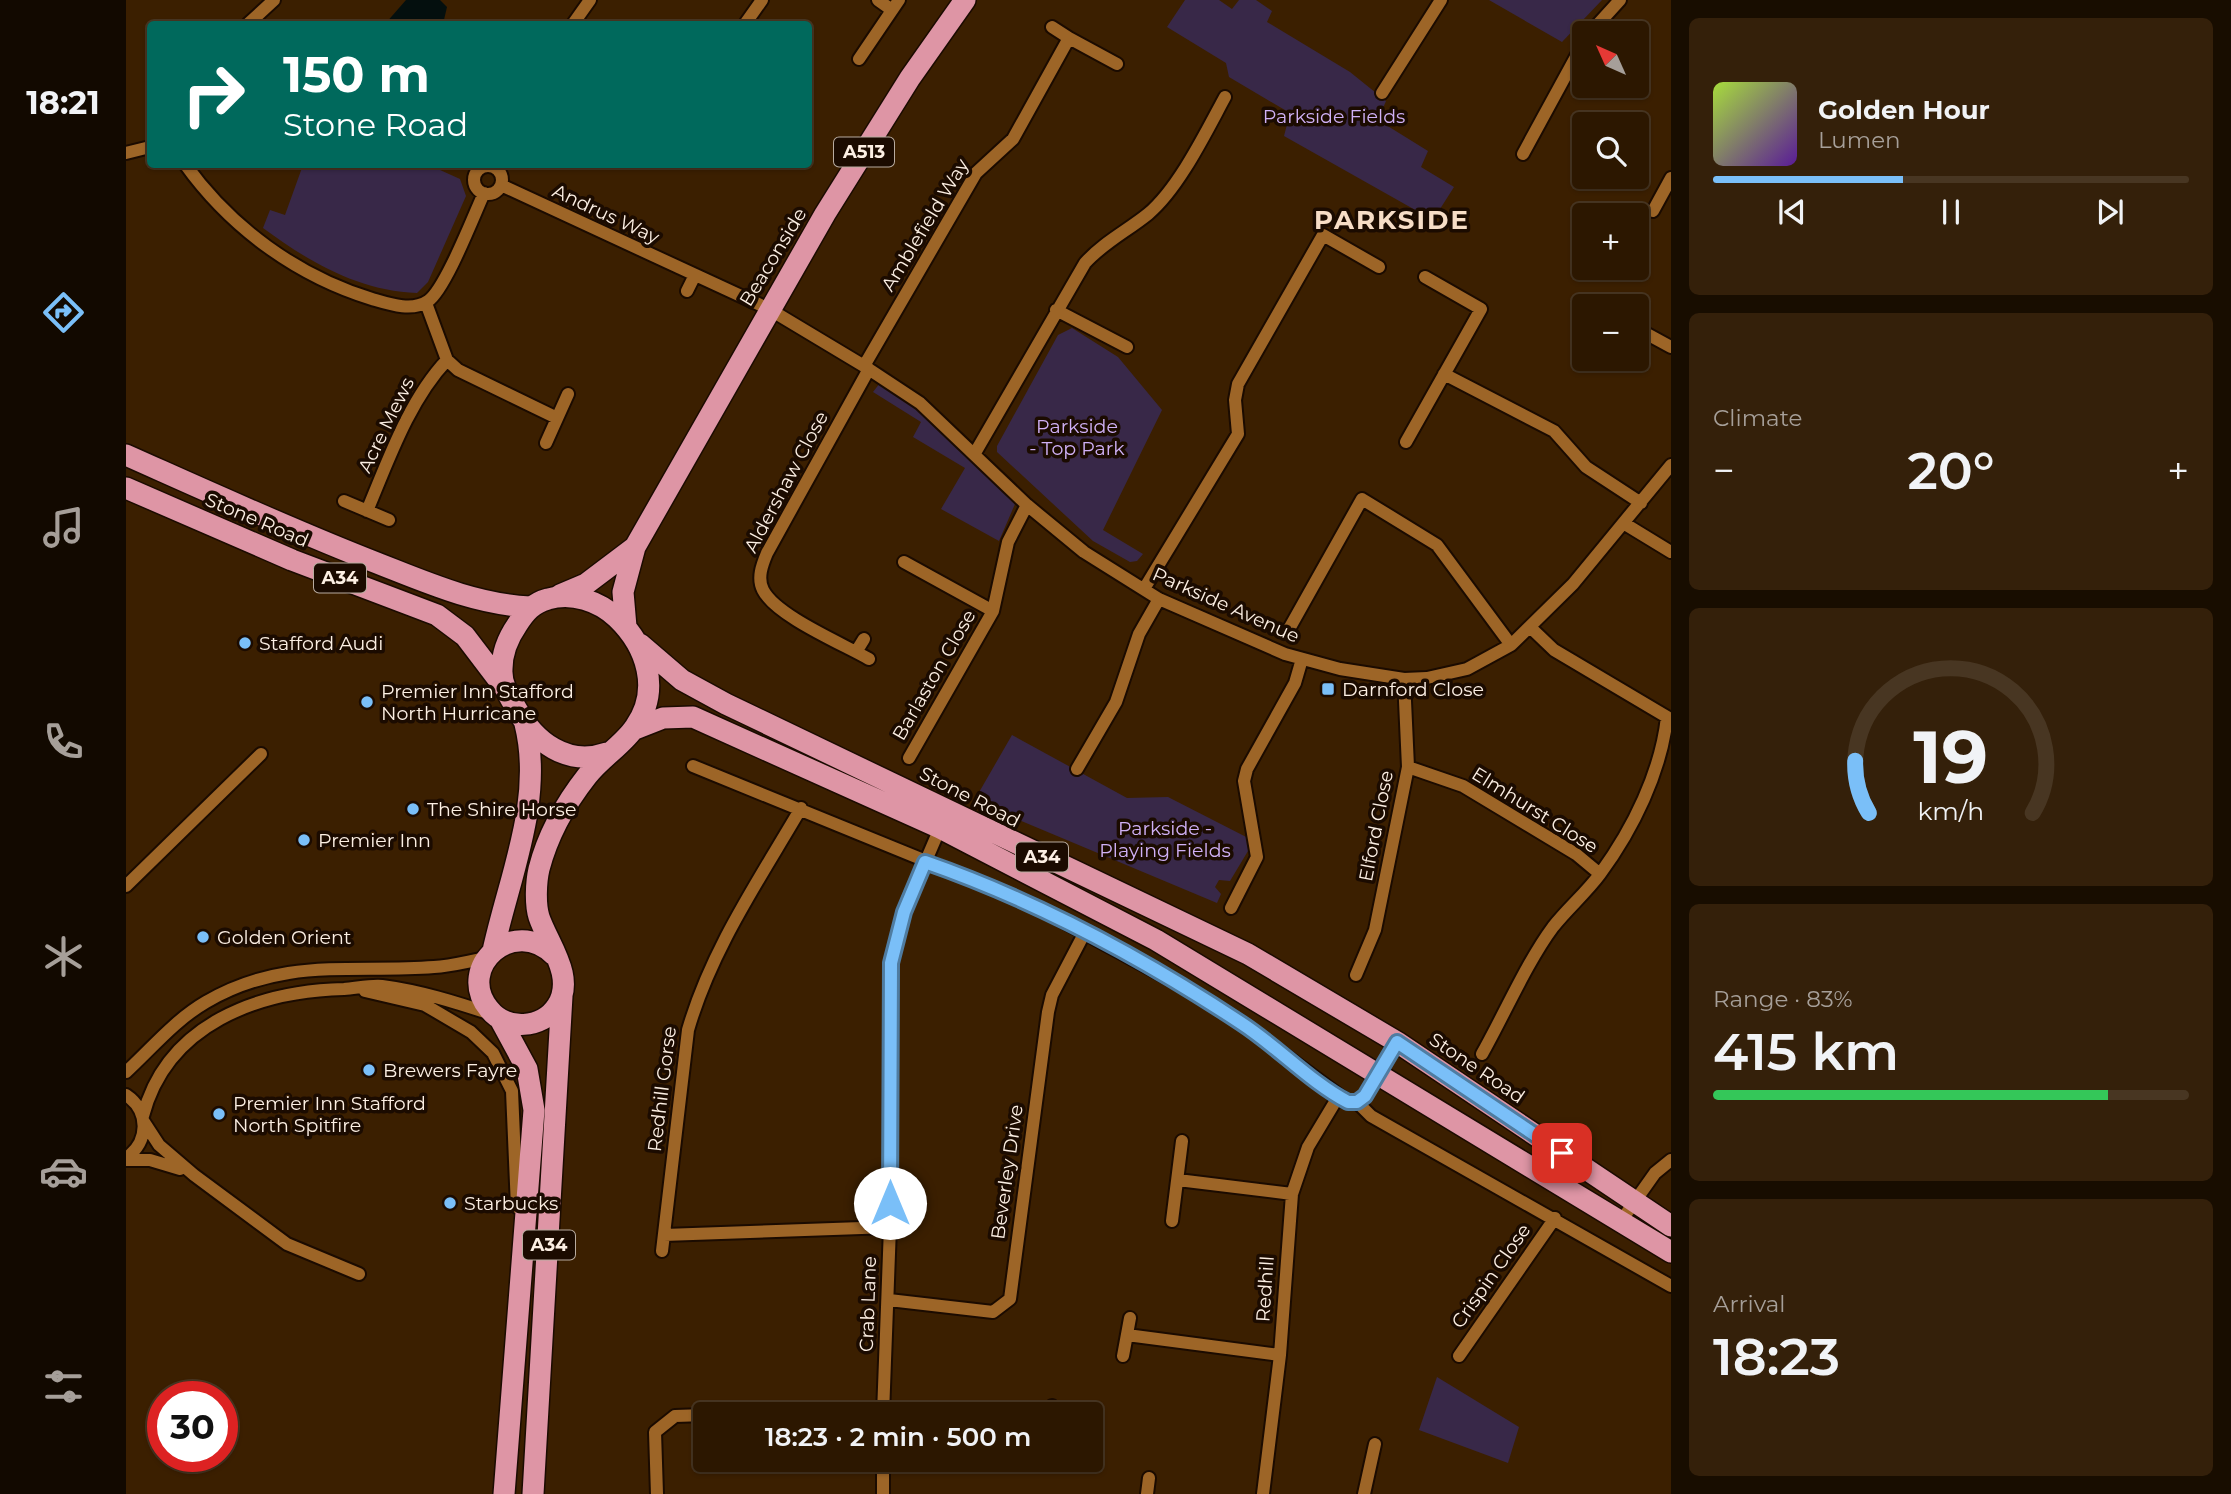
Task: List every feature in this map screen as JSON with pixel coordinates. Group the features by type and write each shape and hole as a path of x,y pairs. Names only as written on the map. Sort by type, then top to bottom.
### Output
{"highway":[{"name":"Beaconside","path":"626,627 623,592 635,547 769,309 910,78 965,0"},
{"name":"Stone Road","path":"126,455 313,538 458,595 488,603 530,607"},
{"name":"Stone Road","path":"126,488 292,560 436,615 465,636 504,687"},
{"name":"Beaconside","path":"555,597 586,584 635,547"},
{"path":"525,724 533,771 519,851 490,955 480,973 480,988 485,1003 497,1017 521,1025 542,1020 558,1006 564,982 538,914 538,873 555,821 607,753 635,729 645,708 649,690 646,662 640,644 626,627 599,605 580,598 555,597 530,607 507,641 502,670 504,687 525,724 540,741 561,752 581,758 607,753"},
{"name":"Stone Road","path":"640,644 682,681 726,704 1248,954 1397,1042 1671,1226"},
{"name":"A34","path":"635,729 663,718 693,717 940,828 1156,940 1671,1252"},
{"path":"490,955 508,942 525,940 541,944 554,955"},
{"name":"A34","path":"533,1494 562,996"},
{"name":"A34","path":"497,1017 527,1069 534,1110 504,1494"}],"street":[{"path":"575,21 590,0"},
{"path":"747,21 762,0"},
{"path":"859,59 895,5 878,0"},
{"path":"1382,93 1441,0"},
{"path":"1601,21 1620,0"},
{"path":"251,21 269,2"},
{"path":"1052,27 1117,64"},
{"name":"Amblefield Way","path":"866,368 976,173 1013,139 1069,38"},
{"path":"1523,154 1572,64"},
{"path":"975,453 1085,263 1103,244 1149,213 1165,195 1225,97"},
{"path":"126,153 147,147"},
{"path":"189,168 236,220 281,257 302,270 386,303 414,307 426,303 440,287 484,193"},
{"path":"480,168 474,175 476,188 484,193 494,192 501,185 501,174 497,168"},
{"path":"1653,211 1671,178"},
{"name":"Andrus Way","path":"501,185 694,277 769,309"},
{"path":"1144,589 1238,435 1235,400 1238,384 1324,235 1379,267"},
{"path":"687,292 694,277"},
{"path":"1406,442 1481,309 1425,277"},
{"path":"426,303 447,360 458,370 557,418"},
{"name":"Parkside Avenue","path":"769,309 920,403 1027,505 1084,552 1159,599 1302,659 1404,679 1467,669 1511,645 1531,628 1625,524 1671,465"},
{"path":"1056,310 1127,347"},
{"path":"1649,335 1671,347"},
{"name":"Acre Mews","path":"368,511 418,399 431,377 447,360"},
{"name":"Aldershaw Close","path":"866,368 767,553 760,577 762,589 780,608 869,659"},
{"path":"1444,374 1554,431 1586,467 1641,503"},
{"path":"546,443 568,394"},
{"path":"1289,629 1362,499 1437,545 1511,645"},
{"path":"344,501 389,520"},
{"name":"Barlaston Close","path":"909,758 993,611 1008,542 1027,505"},
{"path":"1625,524 1671,552"},
{"name":"Barlaston Close","path":"904,562 993,611"},
{"path":"1077,769 1116,702 1139,634 1159,599"},
{"path":"1482,1054 1552,928 1600,874 1654,775 1664,746 1669,717 1554,650 1531,628"},
{"path":"856,652 864,639"},
{"path":"1231,908 1257,857 1244,781 1247,769 1295,683 1302,659"},
{"name":"Elford Close","path":"1356,975 1376,930 1408,767 1404,679"},
{"path":"126,886 261,754"},
{"path":"693,766 1009,894 1085,932 1243,1024 1338,1097 1357,1102 1371,1116 1671,1286"},
{"name":"Elmhurst Close","path":"1408,767 1463,786 1576,854 1600,874"},
{"name":"Redhill Gorse","path":"662,1251 688,1030 695,1005 710,965 801,808"},
{"name":"Crab Lane","path":"884,1402 889,1300 891,963 904,912 940,828"},
{"name":"Beverley Drive","path":"889,1300 993,1312 1010,1299 1048,1012 1052,995 1085,932"},
{"path":"126,1072 177,1023 204,1003 236,986 273,975 324,967 436,967 490,955"},
{"path":"126,1159 139,1145 143,1119 158,1075 195,1036 224,1017 258,1000 314,989 379,986 433,995 497,1017"},
{"path":"351,988 425,1005 471,1032 499,1064 512,1091 520,1267"},
{"name":"Stone Road","path":"1357,1102 1365,1096 1376,1073 1397,1042"},
{"path":"126,1095 139,1107 159,1145 194,1175 287,1244 359,1274"},
{"name":"Redhill","path":"1263,1494 1280,1355 1292,1194 1308,1147 1338,1097"},
{"path":"1172,1221 1182,1141"},
{"path":"126,1159 169,1164 194,1175"},
{"path":"1621,1222 1634,1200 1671,1160"},
{"path":"1178,1180 1292,1194"},
{"name":"Crispin Close","path":"1459,1356 1555,1218"},
{"path":"663,1235 890,1227"},
{"path":"1123,1356 1130,1318"},
{"path":"1127,1335 1280,1355"},
{"path":"657,1494 654,1432 675,1416 693,1415"},
{"path":"1364,1494 1375,1444"},
{"path":"883,1472 883,1494"},
{"path":"1147,1494 1149,1478"}],"green space":[{"name":"Parkside Fields","path":"1185,0 1219,0 1232,9 1239,0 1256,0 1272,11 1267,22 1350,72 1386,101 1378,120 1428,151 1421,167 1454,187 1433,220 1284,136 1290,113 1229,77 1226,63 1167,27"},
{"path":"1489,0 1602,0 1582,21 1572,21 1572,32 1562,42"},
{"path":"302,168 436,168 460,179 466,196 428,282 417,293 355,281 317,263 263,228 270,210 285,215"},
{"name":"Parkside - Top Park","path":"1072,328 1118,357 1162,410 1103,530 1143,554 1137,561 1130,562 1093,541 997,452 997,446 1058,335"},
{"path":"880,383 936,423 1015,504 999,541 941,509 965,468 913,437 921,422 873,392"},
{"name":"Parkside - Playing Fields","path":"1012,735 1127,798 1168,797 1254,841 1230,881 1219,880 1215,887 1221,894 1217,903 974,801"},
{"path":"1437,1377 1519,1427 1508,1463 1419,1430"}],"shaded area":[{"path":"406,0 440,0 447,7 444,21 388,21"}],"place":[{"name":"Stafford Audi","path":"245,643"},
{"name":"Darnford Close","path":"1328,689"},
{"name":"Premier Inn Stafford North Hurricane","path":"367,702"},
{"name":"The Shire Horse","path":"413,809"},
{"name":"Premier Inn","path":"304,840"},
{"name":"Golden Orient","path":"203,937"},
{"name":"Brewers Fayre","path":"369,1070"},
{"name":"Premier Inn Stafford North Spitfire","path":"219,1114"},
{"name":"Starbucks","path":"450,1203"}],"district":[{"name":"PARKSIDE","path":"1392,220"}],"route":[{"path":"890,1203 888,1003 891,963 904,912 925,862 1029,903 1182,986 1243,1024 1348,1102 1357,1102 1365,1096 1376,1073 1397,1042 1562,1153"}]}
